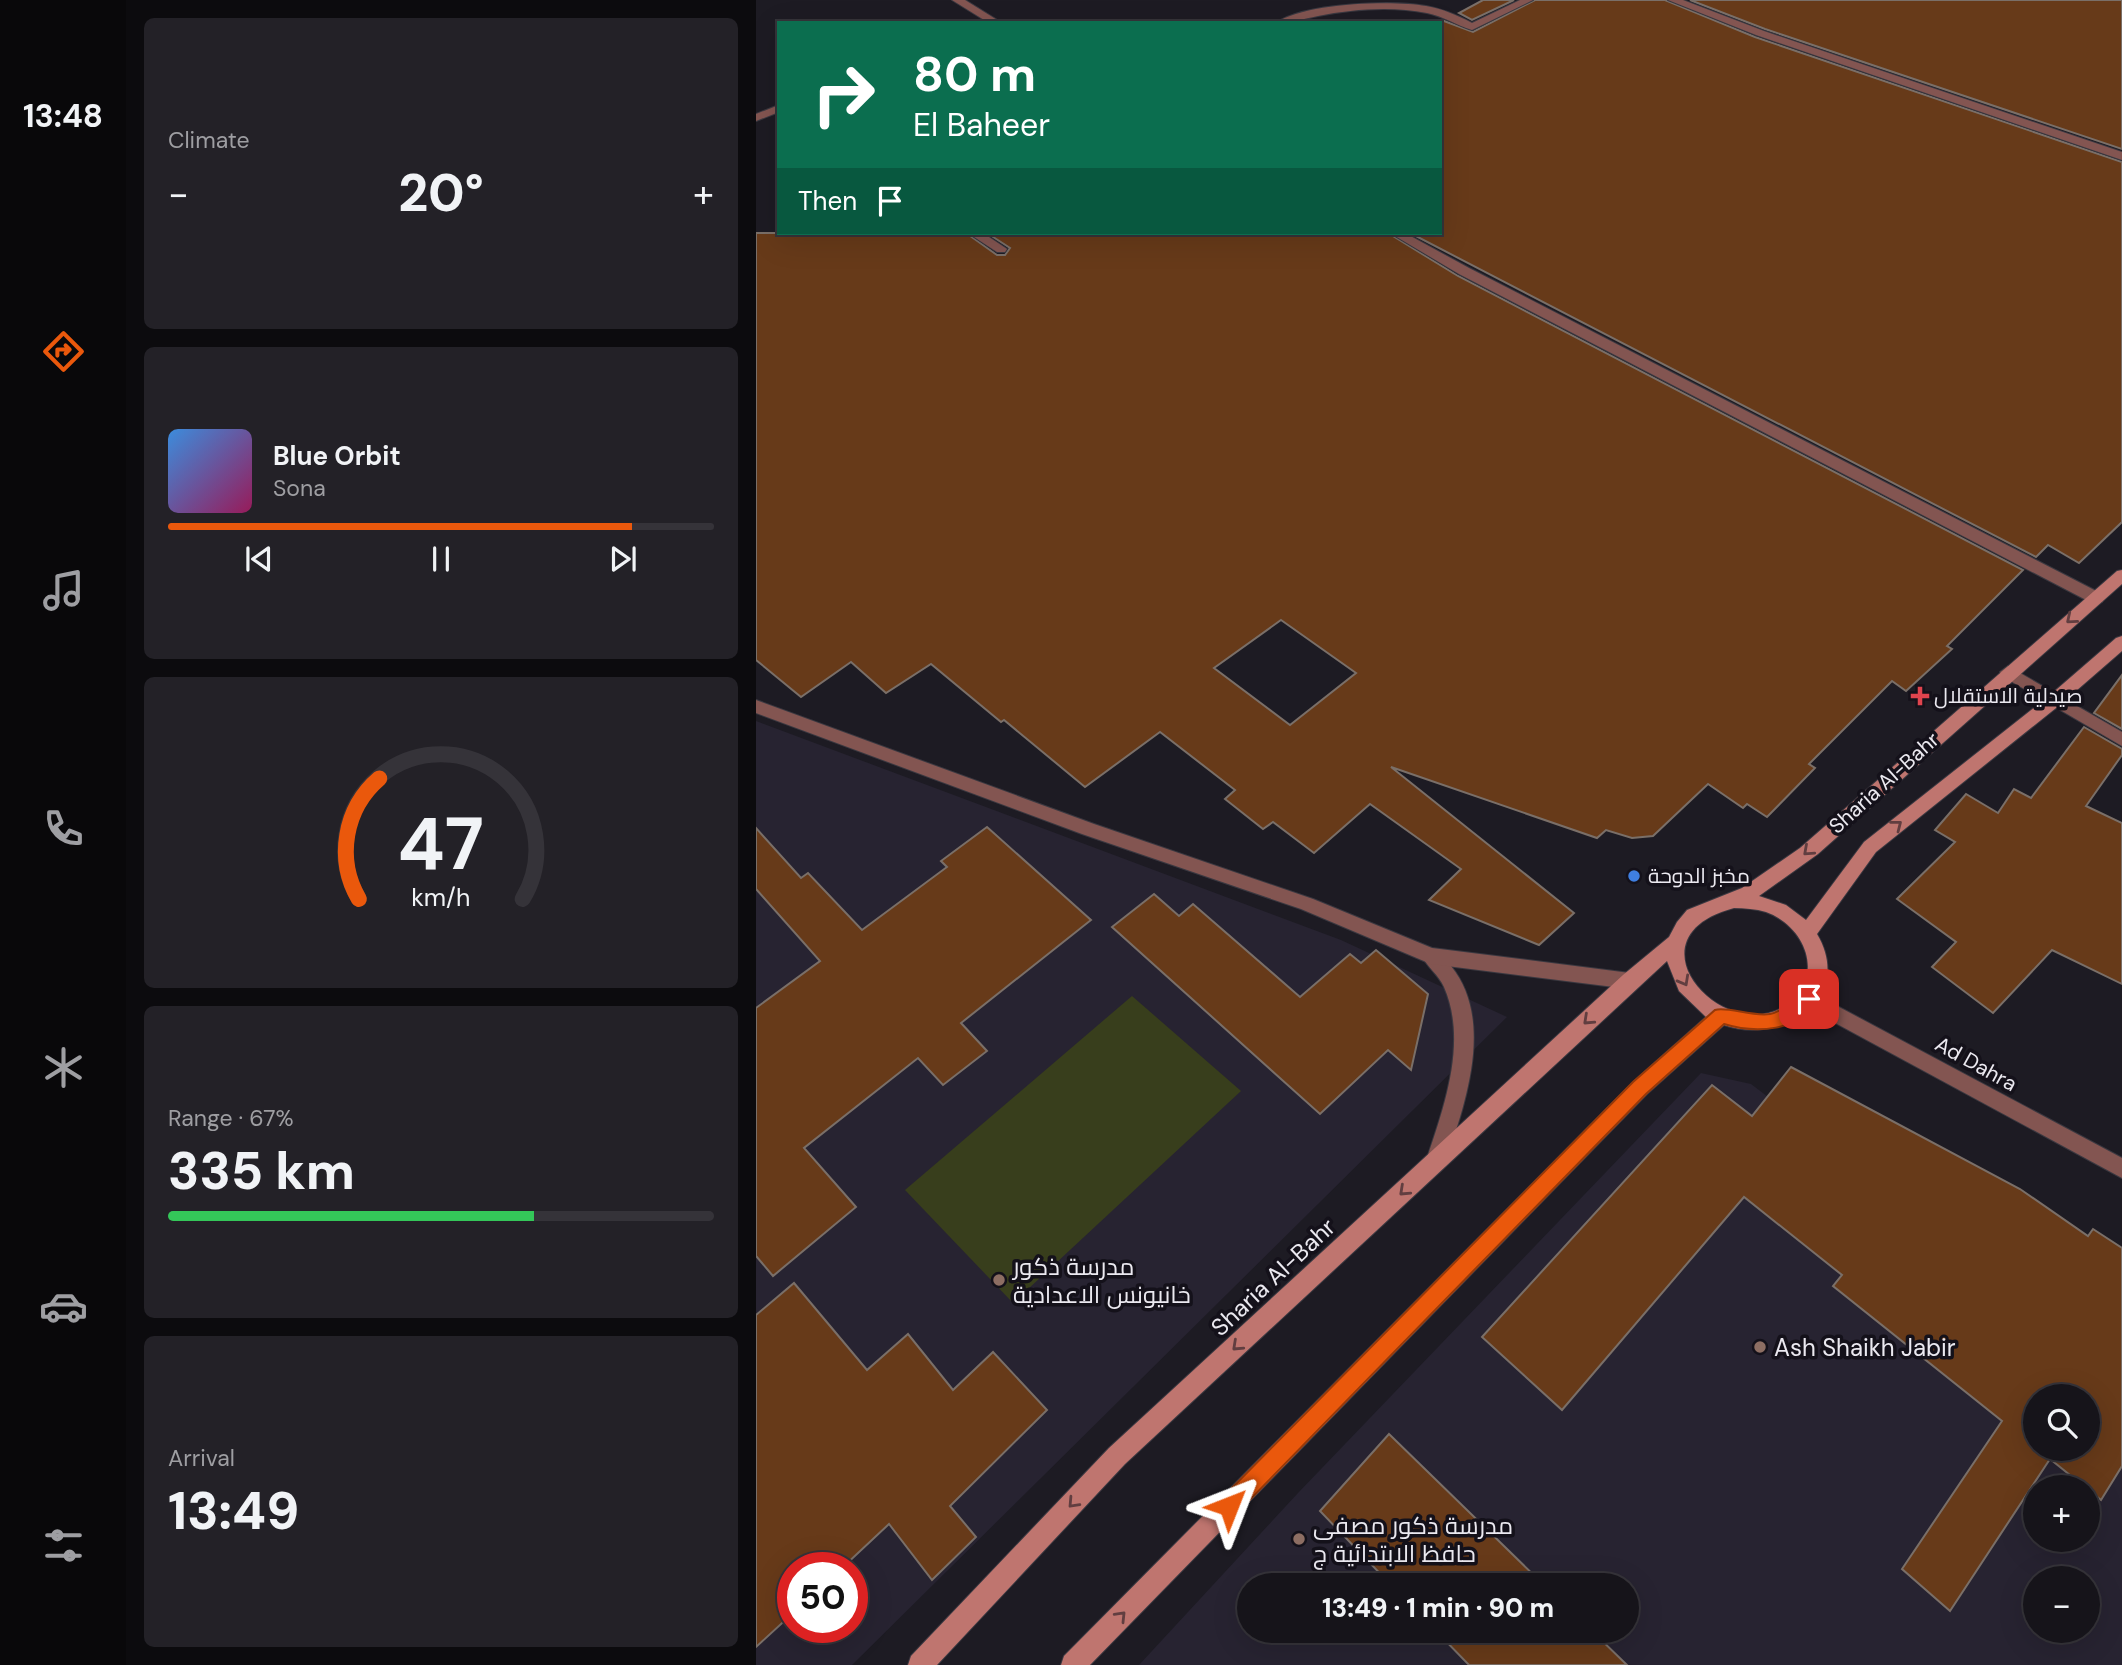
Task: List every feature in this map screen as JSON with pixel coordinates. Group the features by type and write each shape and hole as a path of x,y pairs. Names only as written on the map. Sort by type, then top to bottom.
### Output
{"main road":[{"name":"Sharia Al-Bahr","path":"1734,900 1797,860 2008,672 2122,575"},
{"name":"Sharia Al-Bahr","path":"1807,933 1870,847 2122,642"},
{"path":"1734,900 1755,901 1776,908 1794,919 1807,933 1816,949 1819,967 1816,984 1809,999 1792,1014 1770,1022 1745,1022 1721,1015 1699,1002 1683,984 1676,963 1676,942 1684,926 1697,912 1714,904 1734,900"},
{"name":"Sharia Al-Bahr","path":"920,1665 1117,1456 1630,981 1676,942"},
{"path":"1073,1665 1640,1088 1721,1015"}],"street":[{"path":"957,0 989,21"},
{"path":"1286,21 1302,14 1345,8 1417,8 1441,12 1472,27 1528,0"},
{"path":"1673,0 1760,33 2122,156"},
{"path":"756,118 777,109"},
{"path":"978,235 1001,249"},
{"path":"1400,235 1489,284 2096,598"},
{"path":"2008,672 2122,740"},
{"path":"756,706 1088,830 1307,904 1431,956 1630,981"},
{"path":"1431,956 1452,983 1463,1015 1462,1067 1454,1105 1436,1161"},
{"name":"Ad Dahra","path":"1809,999 2122,1169"}],"shaded area":[{"name":"مدرسة ذكور خانيونس الاعدادية","path":"756,721 1341,940 1507,1017 852,1665 756,1665"},
{"name":"Ash Shaikh Jabir","path":"1701,1073 1751,1084 2010,1280 2122,1375 2122,1665 1139,1665 1298,1493"}],"green space":[{"path":"1132,996 1241,1091 1013,1303 905,1190"}],"building":[{"path":"1483,0 1514,0 1472,20 1459,13"},
{"path":"1535,0 1665,0 1755,37 2122,162 2122,522 2079,563 2048,545 2036,557 1414,235 1442,235 1442,22 1473,32"},
{"path":"1690,0 2122,0 2122,149 1765,29"},
{"path":"756,233 969,235 997,255 1005,255 1010,248 990,235 1391,235 1458,276 2023,570 1947,646 1952,649 1906,691 1892,681 1809,764 1815,768 1767,817 1747,804 1743,808 1708,784 1653,836 1632,838 1606,830 1597,838 1391,767 1574,913 1539,945 1429,900 1461,869 1370,804 1314,853 1273,822 1263,829 1225,799 1235,790 1160,732 1085,787 931,664 886,693 851,662 801,697 756,660","holes":["1281,620 1356,673 1290,725 1214,668"]},
{"path":"2122,675 2122,729 2094,713"},
{"path":"2084,727 2122,749 2122,755 2086,806 2122,823 2122,984 2052,950 1993,1013 1932,967 1956,942 1897,899 1955,842 1935,830 1966,794 1998,813 2014,789 2031,798"},
{"path":"987,827 1091,920 961,1023 987,1051 943,1085 918,1058 804,1148 856,1207 773,1276 756,1256 756,1008 820,961 756,889 756,828 801,878 808,873 862,930 947,867 941,861"},
{"path":"1154,894 1179,916 1193,904 1300,997 1350,954 1361,963 1376,950 1428,994 1411,1070 1388,1050 1320,1114 1112,927"},
{"path":"1791,1067 2020,1189 2088,1236 2093,1229 2122,1248 2122,1466 2101,1500 2100,1475 2070,1475 2052,1461 2100,1461 2100,1384 2023,1384 2023,1461 2049,1461 2039,1475 2023,1475 2023,1500 1950,1611 1902,1569 2002,1421 1833,1286 1842,1275 1744,1197 1562,1410 1482,1337 1712,1085 1752,1116"},
{"path":"794,1283 867,1370 908,1334 953,1390 993,1352 1047,1410 950,1506 976,1537 932,1580 889,1524 859,1552 777,1552 777,1628 756,1647 756,1315"},
{"path":"1389,1434 1532,1573 1380,1573 1320,1511"},
{"path":"1448,1643 1604,1643 1627,1665 1469,1665"}],"place":[{"name":"صيدلية الاستقلال","path":"1920,696"},
{"name":"مخبز الدوحة","path":"1634,876"},
{"name":"مدرسة ذكور خانيونس الاعدادية","path":"999,1280"},
{"name":"Ash Shaikh Jabir","path":"1760,1347"},
{"name":"مدرسة ذكور مصفى حافظ الابتدائية ج","path":"1299,1539"}],"route":[{"path":"1229,1506 1640,1088 1721,1015 1745,1022 1770,1022 1792,1014 1809,999"}]}
